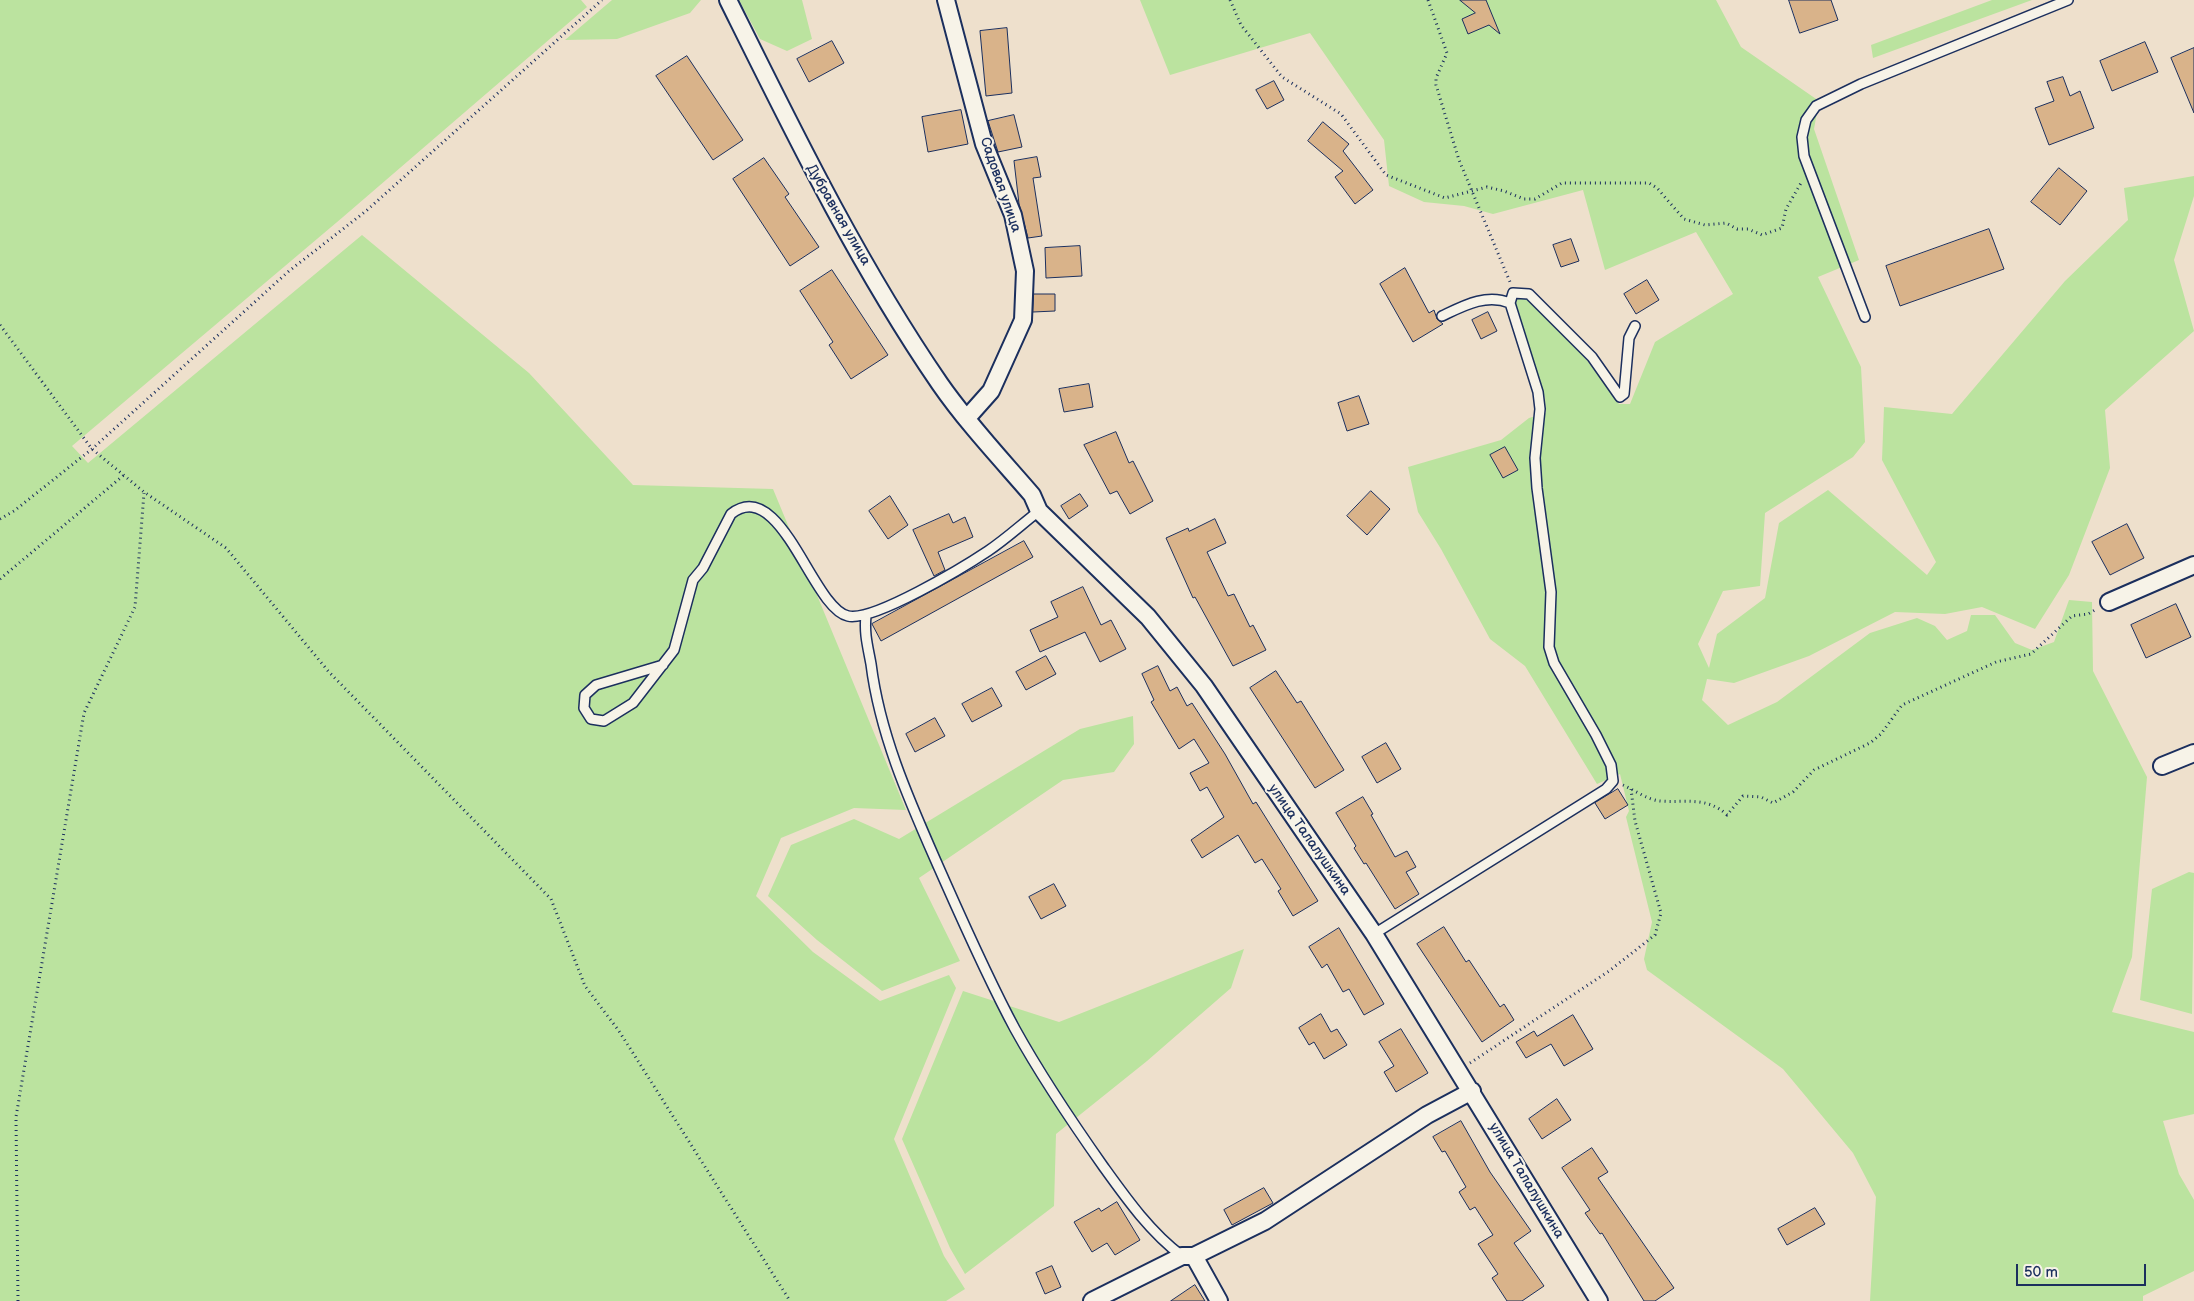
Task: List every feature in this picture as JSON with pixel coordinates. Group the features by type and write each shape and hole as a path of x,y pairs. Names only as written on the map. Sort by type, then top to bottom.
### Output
{"street":[{"name":"Дубравная улица","path":"728,0 818,182 915,347 941,386 967,418"},
{"name":"Садовая улица","path":"946,0 984,144 1013,216 1025,271 1022,320 1015,338 991,391 967,418"},
{"name":"улица Талалушкина","path":"967,418 1032,495 1039,511 1148,617 1204,686 1374,934 1599,1301"},
{"path":"2109,602 2194,564"},
{"path":"2162,766 2194,753"},
{"path":"1092,1301 1265,1221 1427,1115 1472,1091"},
{"path":"1188,1256 1219,1301"}],"lane":[{"path":"1865,317 1804,156 1802,137 1806,120 1816,106 1869,80 2068,0"},
{"path":"1374,934 1442,889 1485,866 1606,789 1613,781 1611,765 1604,750 1554,662 1549,647 1551,592 1537,488 1535,458 1540,409 1538,392 1510,303 1513,293 1529,294 1592,357 1620,397 1624,394 1629,338 1635,326"},
{"path":"1442,316 1474,301 1501,299 1510,303"},
{"path":"663,665 596,685 585,695 584,708 591,719 604,721 633,703 663,665 674,650 694,580 731,514 742,509 757,510 772,518 794,543 817,586 832,607 848,616 866,616 912,595 988,551 1039,511"},
{"path":"866,616 864,634 873,686 885,731 909,802 982,965 1016,1030 1088,1144 1140,1214 1164,1242 1188,1256"}],"path":[{"path":"0,519 14,511 92,449 290,272 366,211 602,0"},
{"path":"1230,0 1240,24 1282,77 1342,114 1386,175 1445,198 1487,187 1536,199 1562,183 1649,183 1657,188 1684,220 1705,225 1726,223 1737,229 1748,228 1762,235 1782,228 1786,209 1809,169"},
{"path":"1428,0 1447,53 1436,78 1436,85 1459,160 1513,293"},
{"path":"0,325 92,449 144,492 226,548 329,672 551,899 585,986 619,1031 790,1301"},
{"path":"0,579 124,475"},
{"path":"18,1301 16,1117 84,713 135,606 144,492"},
{"path":"1613,781 1658,801 1697,800 1720,808 1728,815 1743,796 1761,797 1773,803 1793,792 1814,770 1870,743 1881,734 1902,705 1996,662 2031,654 2072,616 2088,614 2109,602"},
{"path":"1459,1070 1609,972 1655,935 1661,913 1635,821 1632,789"}],"green space":[{"path":"0,0 581,0 587,7 343,217 72,446 88,463 362,235 529,373 633,485 773,489 906,810 854,808 781,838 756,896 813,952 880,1001 949,975 956,988 894,1139 944,1256 965,1289 946,1301 0,1301"},
{"path":"612,0 701,0 690,13 617,39 565,40"},
{"path":"739,0 802,0 812,39 787,51 760,39"},
{"path":"1140,0 1716,0 1741,47 1819,101 1814,129 1859,260 1818,277 1861,367 1865,442 1853,457 1765,513 1760,586 1723,591 1698,644 1709,668 1717,634 1765,598 1779,523 1828,490 1927,575 1936,562 1882,460 1884,407 1952,414 2065,281 2128,220 2124,188 2194,176 2194,196 2174,260 2194,331 2105,410 2110,468 2069,575 2035,629 1982,607 1945,614 1895,612 1809,656 1734,683 1707,679 1702,700 1728,725 1777,702 1870,633 1917,618 1935,626 1947,640 1967,631 1971,615 1995,615 2015,643 2032,650 2054,642 2069,600 2092,602 2093,671 2147,777 2132,957 2112,1012 2194,1032 2194,1114 2163,1121 2179,1174 2194,1200 2194,1271 2143,1296 2143,1301 1870,1301 1876,1197 1853,1153 1783,1069 1647,970 1644,959 1652,922 1626,817 1629,811 1620,774 1597,784 1525,666 1490,639 1441,549 1418,512 1408,467 1501,440 1529,418 1546,413 1545,398 1515,305 1518,298 1528,299 1586,359 1619,404 1630,404 1655,342 1733,294 1696,232 1605,270 1583,190 1493,214 1464,206 1424,202 1389,186 1384,140 1310,33 1170,75"},
{"path":"1992,0 2032,0 1873,58 1871,45"},
{"path":"1133,716 1134,744 1114,772 1063,780 919,878 960,961 882,991 817,940 768,896 791,845 854,819 899,839 1080,729"},
{"path":"2189,872 2194,873 2192,1014 2140,1000 2152,889"},
{"path":"1244,949 1231,988 1147,1061 1056,1134 1054,1206 965,1274 950,1248 902,1139 963,991 1059,1022"}],"building":[{"path":"1460,0 1486,0 1500,34 1489,25 1468,34 1462,19 1475,13"},
{"path":"1789,0 1831,0 1838,20 1800,33"},
{"path":"1007,28 1012,93 986,96 980,31"},
{"path":"832,41 844,63 809,82 797,59"},
{"path":"2145,42 2158,72 2112,91 2100,61"},
{"path":"2194,48 2194,113 2171,58"},
{"path":"687,56 743,140 713,160 656,76"},
{"path":"2063,77 2070,96 2080,91 2094,128 2049,145 2035,108 2054,101 2047,82"},
{"path":"1274,81 1284,100 1267,109 1256,90"},
{"path":"961,110 968,144 928,152 922,117"},
{"path":"1014,115 1022,147 998,152 988,121"},
{"path":"1323,122 1349,144 1343,151 1373,190 1355,204 1335,177 1343,171 1308,141"},
{"path":"1037,157 1041,177 1033,178 1042,236 1028,238 1019,204 1014,161"},
{"path":"764,158 789,194 785,197 819,247 790,266 733,179"},
{"path":"2059,168 2087,191 2060,225 2031,202"},
{"path":"1989,229 2004,269 1900,306 1886,266"},
{"path":"1571,239 1579,261 1561,267 1553,245"},
{"path":"1080,246 1082,276 1046,278 1045,248"},
{"path":"1405,268 1429,313 1434,310 1437,319 1443,324 1413,342 1380,284"},
{"path":"832,270 888,355 851,379 829,345 833,342 800,291"},
{"path":"1647,280 1659,300 1636,314 1624,294"},
{"path":"1034,294 1055,294 1055,311 1033,312"},
{"path":"1488,312 1497,331 1481,339 1472,320"},
{"path":"1089,384 1093,407 1064,412 1059,389"},
{"path":"1359,396 1369,424 1347,431 1338,403"},
{"path":"1116,432 1129,463 1133,461 1153,501 1130,514 1117,491 1110,494 1084,445"},
{"path":"1505,447 1518,470 1503,478 1490,455"},
{"path":"1371,491 1390,509 1367,535 1347,516"},
{"path":"1080,494 1088,506 1069,519 1061,506"},
{"path":"890,496 908,525 888,539 869,511"},
{"path":"949,514 953,523 965,517 973,537 938,552 945,570 934,576 913,530"},
{"path":"1215,519 1226,543 1207,552 1228,596 1234,594 1250,627 1253,625 1266,650 1233,666 1195,597 1193,598 1166,538 1188,528 1189,531"},
{"path":"2127,524 2144,558 2110,575 2092,542"},
{"path":"1024,541 1033,557 881,641 872,624"},
{"path":"1083,587 1101,625 1111,620 1126,649 1100,662 1085,632 1040,652 1030,630 1058,617 1051,602"},
{"path":"2176,604 2191,637 2146,658 2131,625"},
{"path":"1046,656 1056,674 1026,690 1016,672"},
{"path":"1158,666 1170,691 1177,687 1187,706 1192,703 1225,754 1253,804 1256,802 1318,901 1293,916 1278,891 1281,889 1262,859 1255,863 1238,835 1202,858 1191,840 1224,817 1207,787 1200,791 1190,773 1209,763 1194,739 1179,749 1151,702 1154,700 1142,674"},
{"path":"1276,671 1297,703 1301,701 1344,770 1315,788 1250,688"},
{"path":"992,688 1002,706 972,722 962,704"},
{"path":"935,718 945,736 915,752 906,734"},
{"path":"1386,743 1401,769 1377,783 1362,757"},
{"path":"1618,789 1628,805 1605,819 1595,803"},
{"path":"1363,797 1395,857 1407,851 1416,867 1406,872 1419,894 1395,909 1366,863 1364,864 1354,848 1356,846 1336,813"},
{"path":"1054,884 1066,906 1041,919 1029,897"},
{"path":"1444,927 1466,962 1469,960 1500,1007 1504,1004 1514,1020 1482,1042 1417,944"},
{"path":"1339,928 1384,1004 1364,1015 1349,989 1343,992 1327,964 1322,968 1309,947"},
{"path":"1321,1014 1331,1032 1337,1029 1347,1045 1324,1059 1314,1042 1309,1045 1299,1028"},
{"path":"1573,1015 1593,1049 1564,1066 1551,1044 1526,1058 1516,1042 1534,1031 1537,1036"},
{"path":"1401,1029 1428,1073 1396,1092 1384,1072 1394,1066 1379,1042"},
{"path":"1557,1099 1571,1120 1542,1139 1529,1119"},
{"path":"1461,1121 1490,1172 1531,1231 1514,1243 1544,1286 1522,1301 1507,1301 1492,1278 1498,1274 1478,1244 1493,1235 1475,1207 1470,1210 1459,1192 1466,1187 1445,1151 1442,1152 1433,1137"},
{"path":"1592,1148 1608,1172 1598,1178 1674,1288 1655,1301 1644,1301 1602,1233 1600,1234 1585,1213 1590,1210 1562,1168"},
{"path":"1264,1188 1273,1203 1232,1225 1224,1210"},
{"path":"1117,1202 1140,1240 1115,1255 1107,1243 1092,1252 1074,1222 1099,1208 1101,1211"},
{"path":"1815,1208 1825,1224 1787,1245 1778,1229"},
{"path":"1052,1266 1061,1287 1045,1294 1036,1273"},
{"path":"1195,1285 1205,1301 1171,1301"}]}
